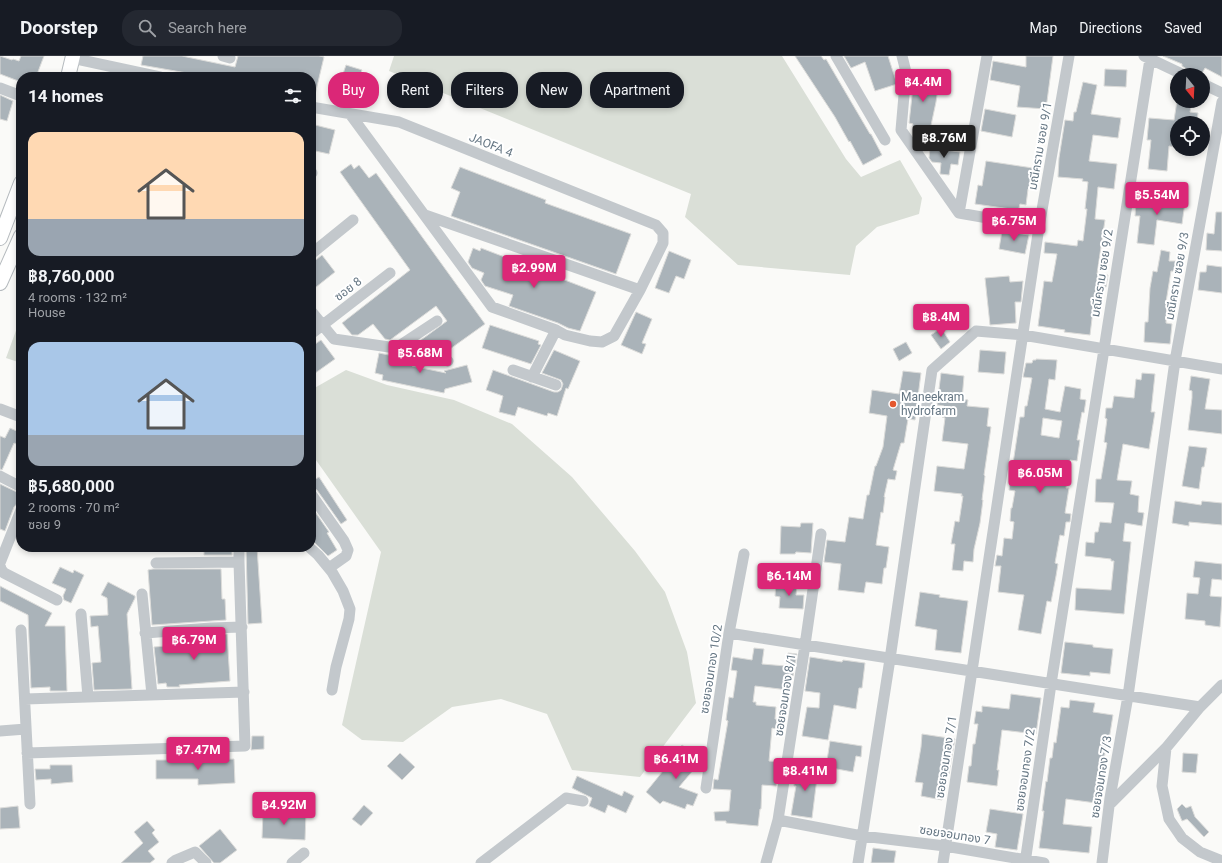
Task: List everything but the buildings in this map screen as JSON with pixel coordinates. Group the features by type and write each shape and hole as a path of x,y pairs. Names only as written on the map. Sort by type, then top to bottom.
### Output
{"main road":[{"path":"69,72 73,57"},
{"path":"2,230 16,195"},
{"path":"0,283 16,247"}],"street":[{"path":"836,56 885,140"},
{"path":"902,56 906,72 901,130 960,213 1039,227"},
{"path":"960,213 987,56"},
{"name":"มณีคราม ซอย 9/1","path":"1023,335 1039,227 1069,56"},
{"path":"73,57 138,72"},
{"path":"1147,58 1170,69"},
{"name":"มณีคราม ซอย 9/2","path":"1051,684 1104,348 1147,58"},
{"path":"1210,87 1222,93"},
{"path":"0,88 16,94"},
{"name":"มณีคราม ซอย 9/3","path":"1128,696 1175,361 1222,102"},
{"name":"JAOFA 4","path":"316,108 398,122 656,225 662,233 663,243 640,290"},
{"path":"350,114 492,307 556,330 565,335 590,341 602,342 614,336 640,290 425,215"},
{"path":"316,250 353,220"},
{"name":"ซอย 8","path":"316,330 390,273"},
{"path":"316,317 334,339 396,348 448,361"},
{"path":"396,348 437,321"},
{"path":"532,377 556,330"},
{"path":"858,863 890,659 932,370 976,331 1023,335 1222,369"},
{"name":"ซอยจอมทอง 7/1","path":"943,863 1023,335"},
{"path":"513,370 556,385"},
{"path":"0,409 16,415"},
{"path":"0,476 16,484"},
{"path":"316,501 344,541 348,550 346,556 329,568"},
{"path":"16,523 0,564 1,569 4,573 57,600"},
{"name":"ซอยจอมทอง 8/1","path":"766,863 778,820 821,534"},
{"path":"27,753 245,746 239,552"},
{"path":"314,552 329,568 343,592 350,609 350,619 336,667 332,690"},
{"name":"ซอยจอมทอง 10/2","path":"706,788 729,633 744,554"},
{"path":"156,563 239,562"},
{"path":"142,594 152,695"},
{"path":"81,614 88,697"},
{"path":"145,633 242,627"},
{"path":"21,630 30,804"},
{"path":"729,633 1200,707"},
{"name":"ซอยจอมทอง 7/2","path":"1025,862 1051,684"},
{"path":"1110,804 1166,748 1200,707 1222,685"},
{"path":"25,699 244,692"},
{"name":"ซอยจอมทอง 7/3","path":"1102,863 1128,696"},
{"path":"0,731 26,729"},
{"path":"1166,748 1162,786 1169,819 1182,838 1200,852 1222,861"},
{"path":"481,863 566,798 583,801"},
{"name":"ซอยจอมทอง 7","path":"778,820 862,836 945,846 1025,862 1044,863"},
{"path":"172,863 195,852 206,863"},
{"path":"292,863 304,853"}],"shaded area":[{"path":"394,56 782,56 846,159 861,177 900,160 922,198 919,214 877,227 856,246 850,275 738,265 685,217 691,194 480,108 518,108 518,72 451,72 451,96 443,93 443,72 389,71"},
{"path":"16,330 16,361 6,358"},
{"path":"346,370 387,385 454,400 512,424 572,477 635,551 665,592 687,652 696,703 640,777 572,770 547,714 501,699 452,707 403,742 362,740 342,725 381,552 316,460 316,387"}],"place":[{"name":"Maneekram hydrofarm","path":"893,404"}]}
